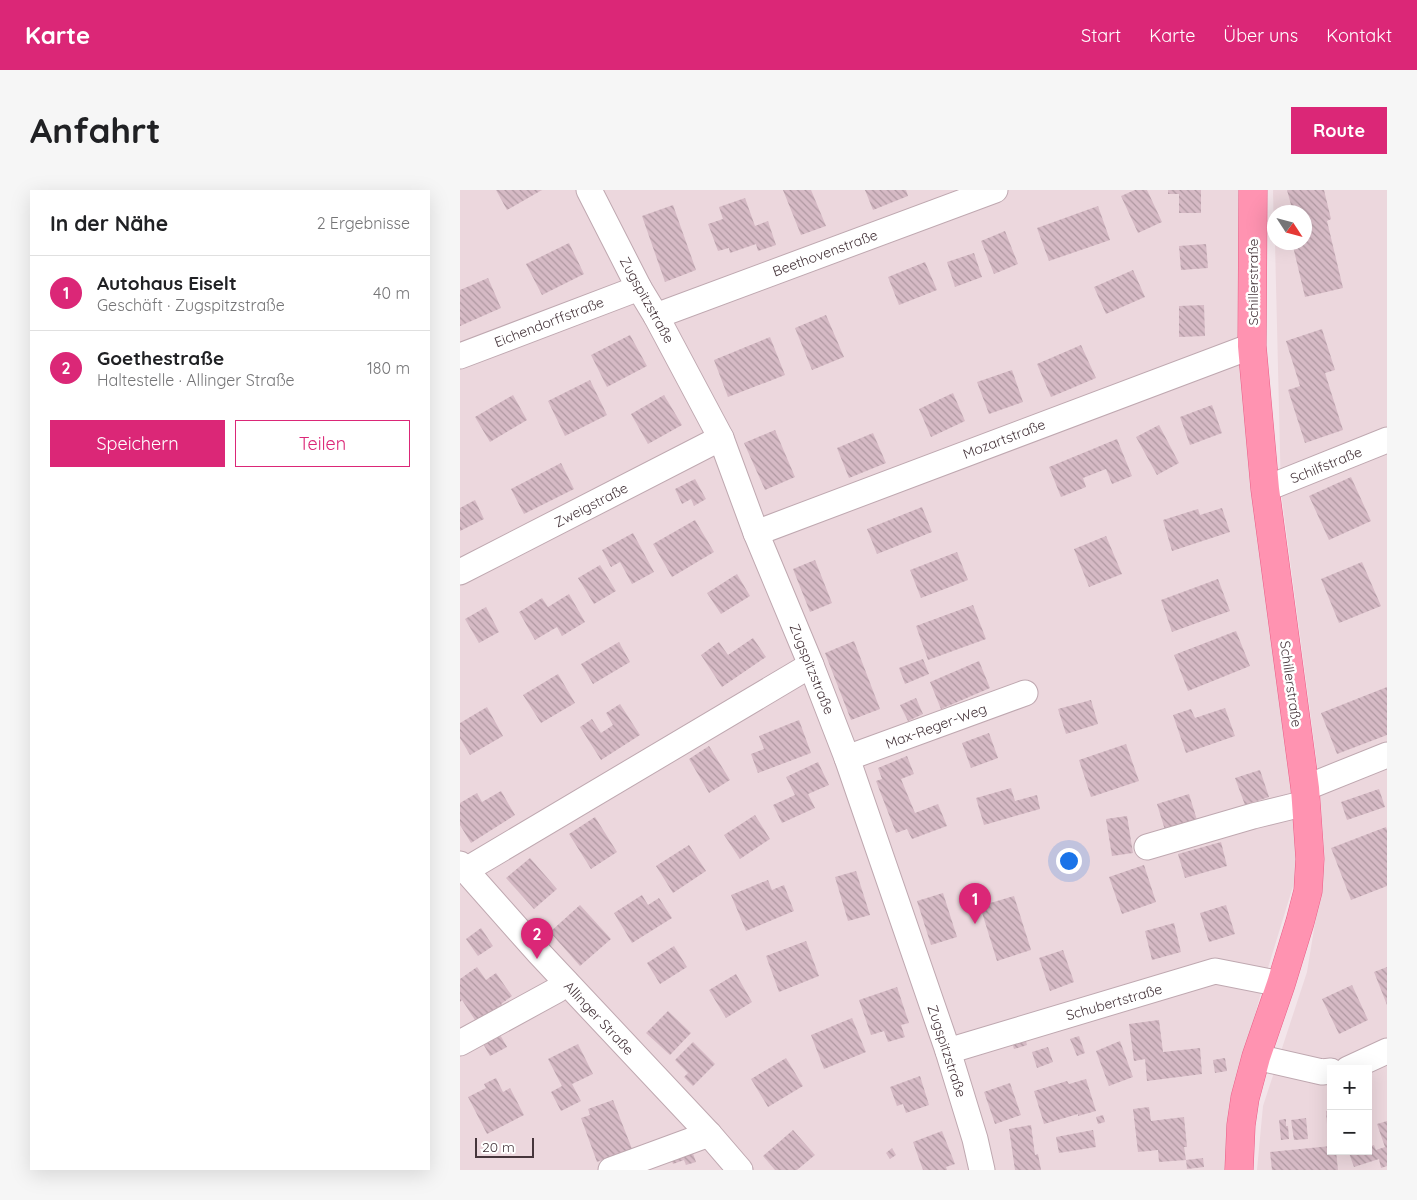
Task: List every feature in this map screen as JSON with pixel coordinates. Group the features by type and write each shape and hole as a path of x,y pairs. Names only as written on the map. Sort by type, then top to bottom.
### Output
{"main road":[{"name":"Schillerstraße","path":"1239,1170 1241,1125 1245,1098 1256,1057 1300,922 1308,890 1310,859 1306,796 1265,489 1252,346 1253,190"}],"street":[{"name":"Zugspitzstraße","path":"589,190 639,288 721,438 756,533 847,758 948,1051 975,1139 982,1170"},
{"name":"Beethovenstraße","path":"656,316 995,190"},
{"name":"Eichendorffstraße","path":"460,356 639,288"},
{"name":"Mozartstraße","path":"756,533 1252,346"},
{"name":"Zweigstraße","path":"460,572 721,438"},
{"name":"Schilfstraße","path":"1265,489 1387,440"},
{"path":"463,867 811,665"},
{"name":"Max-Reger-Weg","path":"847,758 1025,694"},
{"path":"1148,847 1253,816 1306,796 1387,755"},
{"name":"Allinger Straße","path":"463,867 566,982 709,1134 740,1170"},
{"name":"Schubertstraße","path":"948,1051 1215,971 1281,984"},
{"path":"460,1043 557,990 566,982"},
{"path":"1357,1065 1387,1051"},
{"path":"1256,1057 1322,1072 1327,1071"},
{"path":"612,1170 709,1134"}],"shaded area":[{"path":"460,190 1248,190 1302,857 1267,971 1230,1106 1229,1170 460,1170"},
{"path":"1273,190 1387,190 1387,1170 1257,1170 1263,1106 1307,972 1325,862 1319,779 1281,492 1275,250 1312,250 1312,205 1273,205"}],"building":[{"path":"496,190 542,190 507,210"},
{"path":"783,190 811,190 826,226 801,235"},
{"path":"865,190 906,190 908,196 873,210"},
{"path":"1135,190 1147,190 1162,222 1138,233 1121,196"},
{"path":"1168,190 1201,190 1201,213 1179,213 1179,194 1168,194"},
{"path":"1287,190 1324,190 1331,219 1327,221 1343,288 1305,297 1294,250 1312,250 1312,205 1291,205"},
{"path":"745,198 755,226 768,221 776,245 758,251 756,244 730,253 729,248 718,251 708,224 723,219 719,207"},
{"path":"673,205 696,270 665,282 642,216"},
{"path":"1098,206 1110,240 1049,261 1037,228"},
{"path":"1005,231 1018,264 994,274 981,241"},
{"path":"569,243 584,274 542,295 526,264"},
{"path":"1206,244 1208,268 1181,270 1179,246"},
{"path":"974,253 982,277 955,287 947,262"},
{"path":"925,262 937,290 899,305 888,277"},
{"path":"1133,270 1145,297 1106,314 1094,287"},
{"path":"488,278 501,308 460,326 460,290"},
{"path":"1204,305 1205,336 1179,337 1179,306"},
{"path":"826,315 844,357 812,370 795,328"},
{"path":"1322,329 1335,370 1325,373 1343,430 1305,443 1288,390 1300,386 1286,341"},
{"path":"630,335 647,366 607,387 591,355"},
{"path":"770,337 785,375 728,397 714,360"},
{"path":"1081,345 1096,378 1051,397 1037,364"},
{"path":"1012,370 1023,402 989,414 977,382"},
{"path":"590,380 607,415 565,436 548,401"},
{"path":"953,393 965,421 931,437 919,409"},
{"path":"513,395 527,420 490,442 475,417"},
{"path":"664,395 682,425 648,444 631,414"},
{"path":"1212,405 1222,433 1190,445 1180,417"},
{"path":"1159,425 1179,463 1157,475 1136,437"},
{"path":"775,430 795,477 765,490 744,443"},
{"path":"873,433 886,463 849,478 837,448"},
{"path":"1117,439 1132,476 1112,484 1106,469 1083,478 1086,487 1061,497 1049,467"},
{"path":"561,463 574,489 524,514 511,489"},
{"path":"1351,477 1371,521 1329,540 1309,496"},
{"path":"695,479 706,499 694,506 691,499 682,504 675,489"},
{"path":"475,500 484,519 460,531 460,508"},
{"path":"922,507 932,532 877,554 867,529"},
{"path":"1222,508 1230,532 1172,551 1163,520 1198,509 1200,515"},
{"path":"695,520 714,552 672,577 653,544"},
{"path":"633,533 654,572 632,584 620,562 611,567 602,550"},
{"path":"1106,536 1122,574 1089,587 1074,549"},
{"path":"957,552 968,580 921,598 910,570"},
{"path":"815,560 832,603 810,612 793,569"},
{"path":"1362,562 1381,606 1339,623 1321,579"},
{"path":"600,565 616,591 594,604 578,578"},
{"path":"737,574 750,596 721,614 707,593"},
{"path":"1218,579 1230,611 1172,632 1161,600"},
{"path":"569,594 585,622 562,636 557,627 535,640 519,612 542,598 548,607"},
{"path":"973,605 986,639 928,660 916,626"},
{"path":"486,607 499,632 479,643 465,619"},
{"path":"1236,631 1250,666 1188,691 1174,655"},
{"path":"753,638 766,657 722,687 701,655 719,642 728,655"},
{"path":"854,641 880,709 851,720 825,653"},
{"path":"619,642 630,662 593,684 581,664"},
{"path":"923,659 929,674 905,684 899,668"},
{"path":"979,661 990,688 941,709 930,682"},
{"path":"558,674 575,703 541,723 523,695"},
{"path":"1387,687 1387,735 1337,754 1321,713"},
{"path":"916,698 923,714 908,721 900,705"},
{"path":"1091,700 1098,724 1066,734 1058,709"},
{"path":"620,704 640,735 601,760 580,727 592,719 601,733 613,725 606,713"},
{"path":"487,707 503,736 470,755 460,738 460,723"},
{"path":"1225,708 1235,736 1186,753 1173,715 1191,709 1195,718"},
{"path":"799,720 811,753 758,773 751,754 764,749 759,736"},
{"path":"989,733 998,758 971,768 962,743"},
{"path":"1126,744 1139,781 1091,797 1079,760"},
{"path":"709,746 730,780 709,793 689,759"},
{"path":"907,756 914,774 901,779 915,813 938,804 947,826 912,839 907,829 896,833 876,781 882,779 878,768"},
{"path":"818,762 829,785 808,794 815,808 782,823 773,805 795,795 786,777"},
{"path":"1260,770 1269,797 1245,805 1235,778"},
{"path":"1011,788 1015,801 1037,795 1040,809 984,825 976,798"},
{"path":"1379,789 1385,807 1347,820 1341,802"},
{"path":"501,791 515,815 471,843 460,825 460,803 477,793 482,802"},
{"path":"1189,794 1197,820 1165,830 1157,804"},
{"path":"755,815 770,839 740,859 724,835"},
{"path":"1127,816 1133,853 1112,856 1106,819"},
{"path":"595,817 617,852 591,869 569,834"},
{"path":"1386,827 1387,886 1351,900 1331,848"},
{"path":"1221,842 1227,866 1185,878 1178,854"},
{"path":"689,845 706,871 673,893 656,866"},
{"path":"530,858 557,889 534,909 506,878"},
{"path":"1144,865 1156,902 1122,914 1109,877"},
{"path":"856,871 870,915 848,921 835,877"},
{"path":"768,880 772,890 784,885 794,911 746,931 731,895"},
{"path":"943,893 957,937 931,945 917,901"},
{"path":"642,895 648,905 659,898 672,918 632,943 614,913"},
{"path":"1014,896 1031,950 997,961 980,906"},
{"path":"580,905 611,939 580,966 550,932"},
{"path":"1226,905 1235,934 1209,942 1200,913"},
{"path":"1174,923 1181,952 1152,960 1145,931"},
{"path":"481,928 493,946 478,956 466,939"},
{"path":"806,941 819,976 779,992 766,956"},
{"path":"674,946 687,967 660,984 647,963"},
{"path":"1063,950 1074,982 1050,991 1039,958"},
{"path":"477,967 486,980 496,973 512,996 477,1023 462,1000 460,1002 460,979"},
{"path":"1387,967 1387,1005 1374,972"},
{"path":"736,974 752,1002 726,1018 709,990"},
{"path":"1352,985 1368,1020 1339,1034 1322,999"},
{"path":"897,987 909,1023 901,1025 905,1037 888,1042 884,1031 871,1035 859,1000"},
{"path":"668,1011 691,1033 670,1055 646,1033"},
{"path":"852,1018 866,1052 824,1069 811,1035"},
{"path":"1159,1020 1163,1052 1200,1048 1202,1074 1147,1081 1145,1059 1134,1061 1129,1024"},
{"path":"499,1033 507,1047 490,1056 482,1042"},
{"path":"1079,1036 1085,1053 1077,1056 1070,1039"},
{"path":"1025,1038 1027,1045 1014,1049 1012,1042"},
{"path":"1120,1041 1133,1077 1109,1086 1096,1051"},
{"path":"693,1042 715,1064 693,1086 684,1077 688,1073 675,1060"},
{"path":"578,1044 593,1074 572,1084 581,1101 561,1111 551,1092 562,1086 548,1059"},
{"path":"1048,1047 1053,1062 1037,1068 1032,1052"},
{"path":"786,1058 803,1086 768,1107 751,1079"},
{"path":"1225,1058 1227,1071 1215,1073 1213,1060"},
{"path":"920,1076 929,1105 906,1113 903,1104 897,1106 890,1087"},
{"path":"496,1078 503,1092 510,1088 524,1115 487,1134 468,1097 486,1088 484,1084"},
{"path":"1086,1079 1096,1111 1044,1124 1034,1091 1067,1081 1069,1084"},
{"path":"1010,1083 1021,1115 995,1124 984,1092"},
{"path":"613,1100 632,1149 597,1162 581,1118 590,1115 588,1109"},
{"path":"1149,1107 1151,1121 1184,1117 1187,1147 1184,1147 1186,1160 1159,1162 1158,1150 1138,1152 1133,1109"},
{"path":"1103,1115 1105,1122 1098,1124 1096,1117"},
{"path":"1306,1118 1308,1139 1294,1140 1291,1120"},
{"path":"1286,1119 1289,1139 1281,1140 1279,1120"},
{"path":"1387,1121 1387,1166 1381,1168 1379,1159 1354,1167 1350,1155 1372,1155 1372,1146 1374,1145 1376,1150 1385,1147 1377,1124"},
{"path":"1031,1125 1035,1155 1038,1154 1041,1170 1015,1170 1009,1129"},
{"path":"793,1130 815,1155 797,1170 775,1170 763,1156"},
{"path":"1093,1130 1096,1147 1059,1153 1056,1137"},
{"path":"942,1131 955,1164 946,1167 947,1170 923,1170 913,1142"},
{"path":"1327,1146 1327,1155 1336,1155 1338,1170 1272,1170 1270,1152"},
{"path":"691,1148 696,1162 686,1165 684,1160 673,1164 670,1156"},
{"path":"892,1148 896,1155 890,1159 886,1153"},
{"path":"1203,1158 1204,1167 1187,1169 1186,1160"}],"place":[{"name":"Autohaus Eiselt","path":"975,924"},
{"name":"Goethestraße","path":"537,959"}]}
